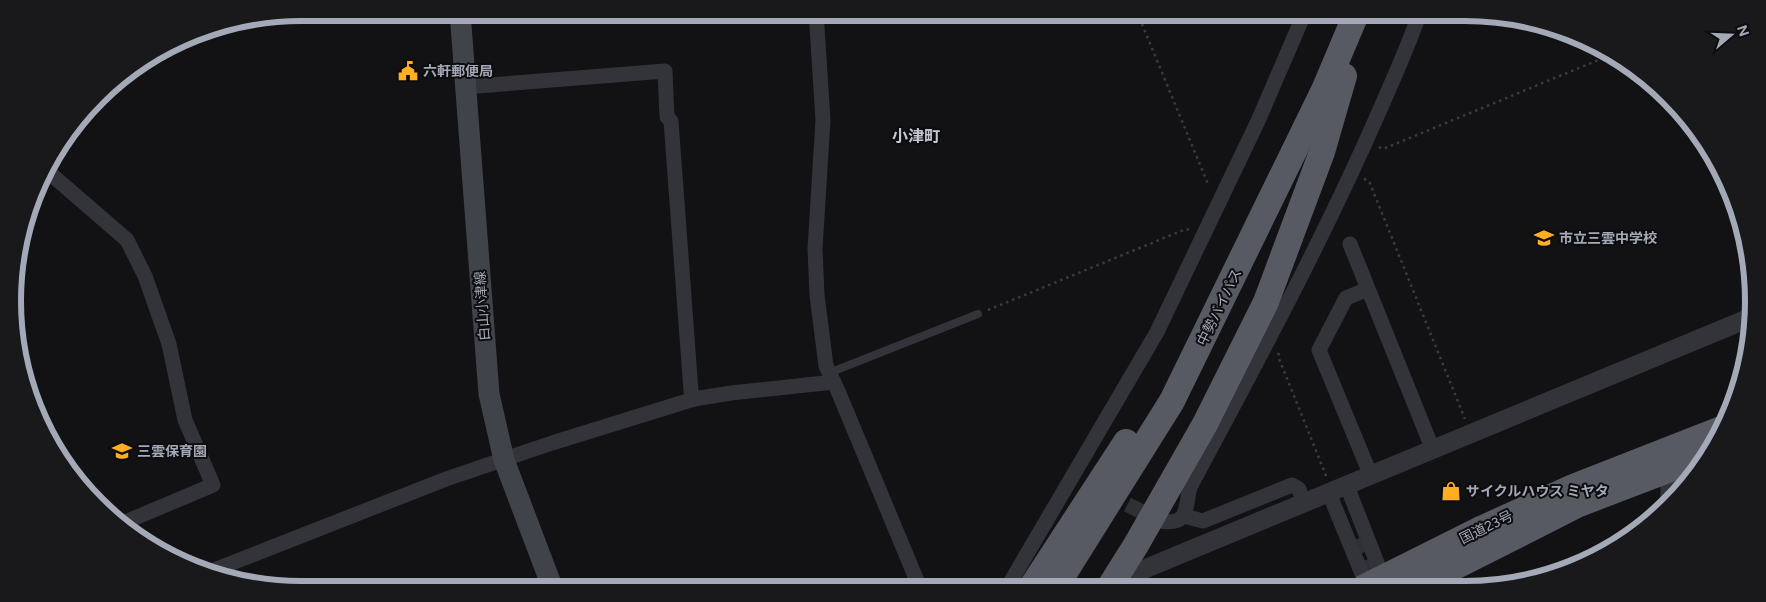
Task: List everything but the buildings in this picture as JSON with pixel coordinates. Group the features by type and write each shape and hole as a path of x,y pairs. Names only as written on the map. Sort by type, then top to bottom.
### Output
{"highway":[{"name":"中勢バイパス","path":"1059,581 1172,402 1324,90 1353,21"},
{"path":"1113,581 1136,545 1205,424 1266,302 1322,152 1358,21"},
{"path":"1036,581 1233,279"},
{"name":"国道23号","path":"1378,581 1483,528 1573,487 1712,433"},
{"name":"国道23号","path":"1427,581 1579,504 1695,460"}],"main road":[{"name":"白山小津線","path":"461,21 489,394 504,460 551,581"}],"street":[{"path":"817,21 823,120 814,249 826,366 917,581"},
{"path":"1011,581 1157,332 1258,121 1301,21"},
{"path":"1161,521 1178,522 1184,516 1190,487 1288,303 1351,176 1411,39 1417,21"},
{"path":"465,87 665,71 667,117 671,121 694,399"},
{"path":"51,175 127,240 145,276 169,344 186,420 213,485 128,521"},
{"path":"1350,244 1434,450"},
{"path":"1368,289 1346,298 1319,350 1371,476"},
{"path":"1135,573 1744,320"},
{"path":"219,568 446,479 552,443 694,399 831,377"},
{"path":"1664,472 1668,484 1668,493"},
{"path":"1073,478 1090,486"},
{"path":"1184,516 1203,521 1292,484 1299,489 1304,504"},
{"path":"1338,490 1357,539"},
{"path":"1338,490 1371,581"}],"lane":[{"path":"831,377 978,314"}],"path":[{"path":"1141,21 1208,184"},
{"path":"1377,146 1383,150 1603,58"},
{"path":"1358,176 1369,181 1472,434"},
{"path":"978,314 1186,229 1205,232"},
{"path":"1282,347 1278,356 1329,482 1338,490"}],"tunnel":[{"path":"1107,494 1158,520"},
{"path":"1357,539 1374,581"}],"place":[{"name":"六軒郵便局","path":"408,71"},
{"name":"市立三雲中学校","path":"1544,238"},
{"name":"三雲保育園","path":"122,451"},
{"name":"サイクルハウス ミヤタ","path":"1451,491"}],"district":[{"name":"小津町","path":"916,136"}]}
